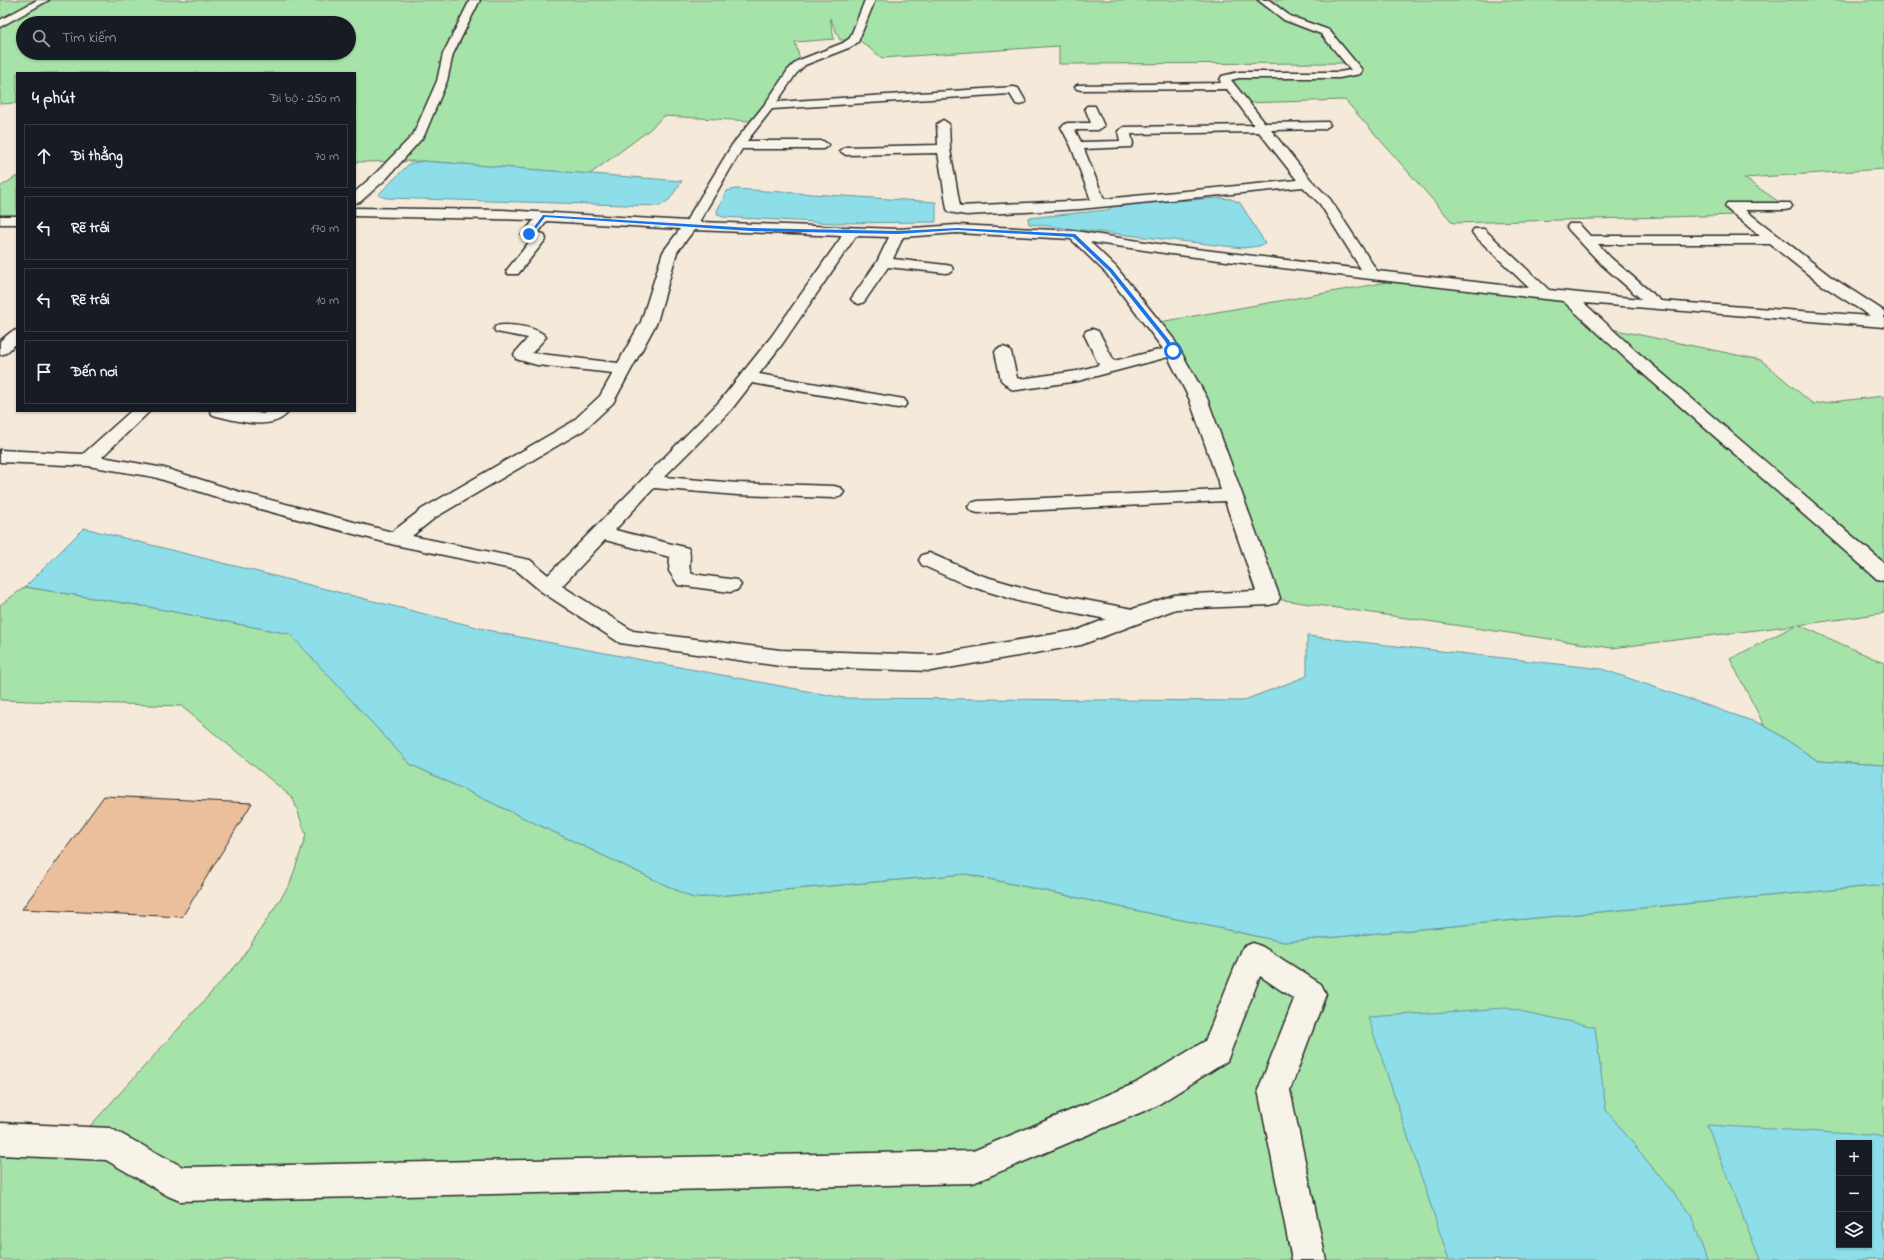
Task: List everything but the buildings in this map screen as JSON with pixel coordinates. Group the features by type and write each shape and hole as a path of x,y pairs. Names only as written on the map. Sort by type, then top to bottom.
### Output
{"street":[{"path":"0,24 44,0"},
{"path":"356,198 382,175 418,136 442,81 448,54 475,0"},
{"path":"395,539 429,513 578,426 607,399 650,322 658,289 670,252 690,225 738,145 769,106 792,72 801,63 847,45 854,40 870,0"},
{"path":"1263,0 1287,18 1325,32 1357,70 1352,74 1339,75 1232,76 1226,78 1225,80 1306,183 1325,202 1372,275"},
{"path":"1081,87 1230,86"},
{"path":"769,106 1014,90 1020,102"},
{"path":"1091,108 1098,126 1067,127 1077,146 1099,203"},
{"path":"943,124 944,143 957,229"},
{"path":"1077,146 1127,144 1124,131 1324,125"},
{"path":"890,138 944,143"},
{"path":"846,151 944,143"},
{"path":"738,145 823,145"},
{"path":"954,209 966,211 1099,203 1306,183"},
{"path":"1785,206 1732,206 1821,277 1864,307 1884,318"},
{"path":"356,212 502,214 751,229 852,232 898,232 957,229 1075,236 1171,250 1545,295 1657,306 1884,322"},
{"path":"513,271 539,239 539,237 529,236 544,216"},
{"path":"0,220 16,220"},
{"path":"1574,227 1606,262 1657,306"},
{"path":"550,587 725,406 777,340 852,232"},
{"path":"859,299 884,262 898,232"},
{"path":"1479,232 1545,295"},
{"path":"0,456 88,460 157,472 233,496 395,539 523,565 550,587 628,638 780,658 931,663 1081,637 1174,602 1269,598 1198,398 1173,351 1167,341 1111,270 1075,236"},
{"path":"1586,240 1776,240"},
{"path":"884,262 946,269"},
{"path":"1568,297 1630,354 1884,574"},
{"path":"502,330 530,333 538,337 522,354 522,356 537,360 623,369"},
{"path":"0,333 16,333"},
{"path":"0,350 16,334"},
{"path":"1092,334 1109,368"},
{"path":"1003,352 1009,380 1017,385 1078,376 1173,351"},
{"path":"748,377 898,403"},
{"path":"88,460 140,412"},
{"path":"224,412 263,419 271,418 279,412"},
{"path":"650,482 737,489 834,492"},
{"path":"978,507 1232,495"},
{"path":"601,533 681,553 679,571 685,580 730,585"},
{"path":"929,560 973,580 1030,597 1133,617"},
{"path":"0,1139 110,1144 180,1184 973,1167 1145,1095 1216,1051 1252,956 1311,994 1274,1090 1309,1260"}],"green space":[{"path":"0,0 1884,0 1884,169 1744,178 1785,206 1732,206 1736,215 1453,223 1345,100 1244,103 1226,78 1356,72 1351,63 1059,64 1059,46 882,58 859,40 840,40 830,18 834,39 795,42 801,63 751,121 664,116 648,131 590,174 423,161 356,162 356,72 16,72 16,103 0,104"},
{"path":"16,177 16,220 0,220 0,187"},
{"path":"1405,279 1568,297 1602,327 1761,360 1813,404 1884,396 1884,613 1799,625 1884,663 1884,765 1818,761 1764,725 1730,659 1796,625 1612,648 1269,598 1198,398 1154,323"},
{"path":"25,587 149,607 291,634 410,764 693,898 966,874 1284,942 1884,885 1884,1260 0,1260 0,1139 81,1136 240,961 290,884 306,835 293,798 181,706 0,700 0,605"}],"water":[{"path":"423,161 682,181 669,200 660,206 386,198 378,195 409,164"},
{"path":"735,189 936,202 936,222 834,223 723,217 718,215 717,211 727,191"},
{"path":"1219,198 1231,199 1240,203 1265,243 1259,246 1243,248 1029,224 1028,218 1107,210 1116,205"},
{"path":"84,528 504,634 844,698 1242,701 1307,676 1307,636 1602,669 1764,725 1818,761 1884,765 1884,885 1284,942 966,874 693,898 410,764 290,634 149,607 25,587"},
{"path":"1506,1008 1595,1027 1606,1110 1691,1215 1707,1260 1449,1260 1368,1017"},
{"path":"1707,1125 1884,1136 1884,1260 1760,1260"}],"route":[{"path":"529,234 544,216 751,229 898,232 957,229 1075,236 1111,270 1167,341 1173,351"}]}
